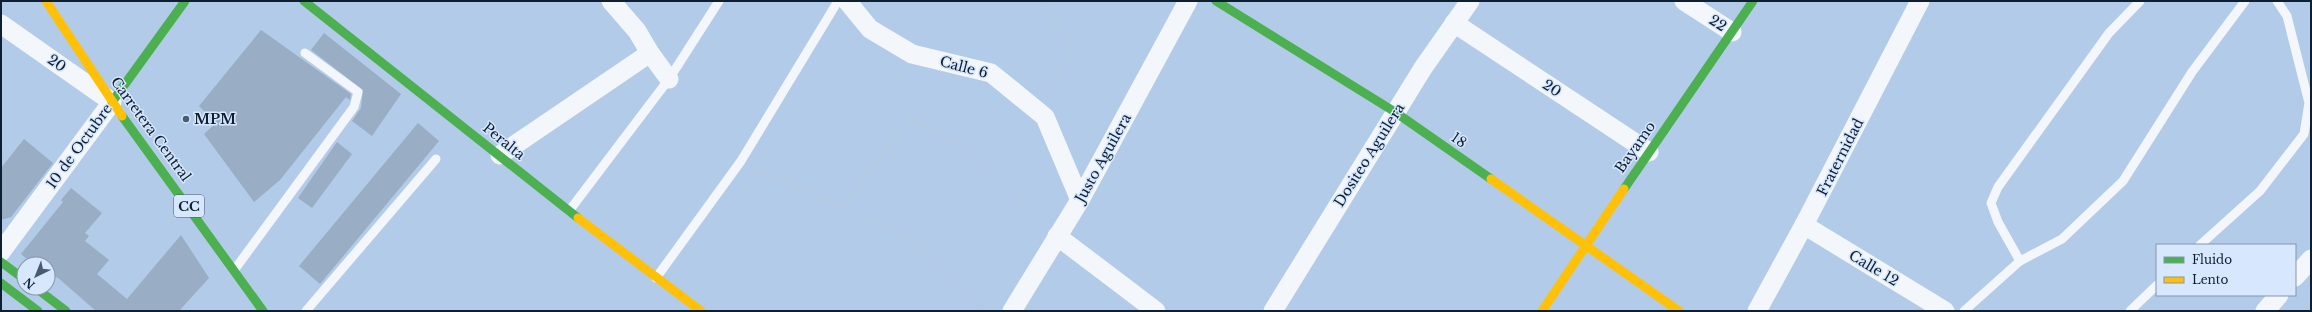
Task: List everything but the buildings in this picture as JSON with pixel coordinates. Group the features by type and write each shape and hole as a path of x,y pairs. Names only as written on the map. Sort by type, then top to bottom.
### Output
{"street":[{"name":"Carretera Central","path":"46,1 112,102 235,269 261,310"},
{"name":"10 de Octubre","path":"1,252 185,1"},
{"name":"Peralta","path":"304,1 500,155 568,211 656,278 690,308"},
{"path":"612,1 637,31 650,53 669,79"},
{"name":"Calle 6","path":"847,1 870,29 912,54 991,73 1045,117 1080,200"},
{"name":"Justo Aguilera","path":"1012,311 1080,200 1188,1"},
{"name":"18","path":"1216,1 1395,112 1679,311"},
{"name":"Dositeo Aguilera","path":"1273,311 1395,112 1470,1"},
{"name":"22","path":"1684,1 1732,32"},
{"name":"Bayamo","path":"1542,311 1585,245 1753,1"},
{"name":"Fraternidad","path":"1756,311 1804,225 1920,1"},
{"name":"20","path":"1454,23 1649,152"},
{"name":"20","path":"1,24 112,102"},
{"path":"500,155 650,53"},
{"name":"Calle 12","path":"1804,225 1934,308"},
{"path":"1057,236 1156,311"},
{"path":"2296,276 2311,259"},
{"path":"1,262 16,273"},
{"path":"1,283 38,311"},
{"path":"46,296 66,311"},
{"path":"2265,311 2278,296"}],"lane":[{"path":"568,211 669,79 719,1"},
{"path":"656,278 741,161 838,1"},
{"path":"2020,260 1998,222 1991,203 1998,187 2109,33 2140,1"},
{"path":"1964,311 2020,260 2062,239 2123,180 2192,72 2245,1"},
{"path":"2201,244 2260,191 2304,134 2309,102 2287,16 2278,1"},
{"path":"235,269 354,107 358,92 305,53"},
{"path":"306,311 436,159"},
{"path":"2130,311 2156,286"}],"path":[{"path":"1031,106 1076,48 1064,35 1044,1"},
{"path":"843,206 910,118 980,158 1057,236"},
{"path":"741,161 912,238 985,311"}],"traffic: fast":[{"path":"112,102 185,1"},
{"path":"304,1 578,218"},
{"path":"1216,1 1395,112 1491,179"},
{"path":"1624,189 1753,1"},
{"path":"122,116 263,311"},
{"path":"1,262 16,273"},
{"path":"1,283 38,311"},
{"path":"46,296 66,311"}],"traffic: slow":[{"path":"46,1 122,116"},
{"path":"1491,179 1679,311"},
{"path":"1542,311 1624,189"},
{"path":"578,218 701,311"}],"place":[{"name":"MPM","path":"186,119"}]}
